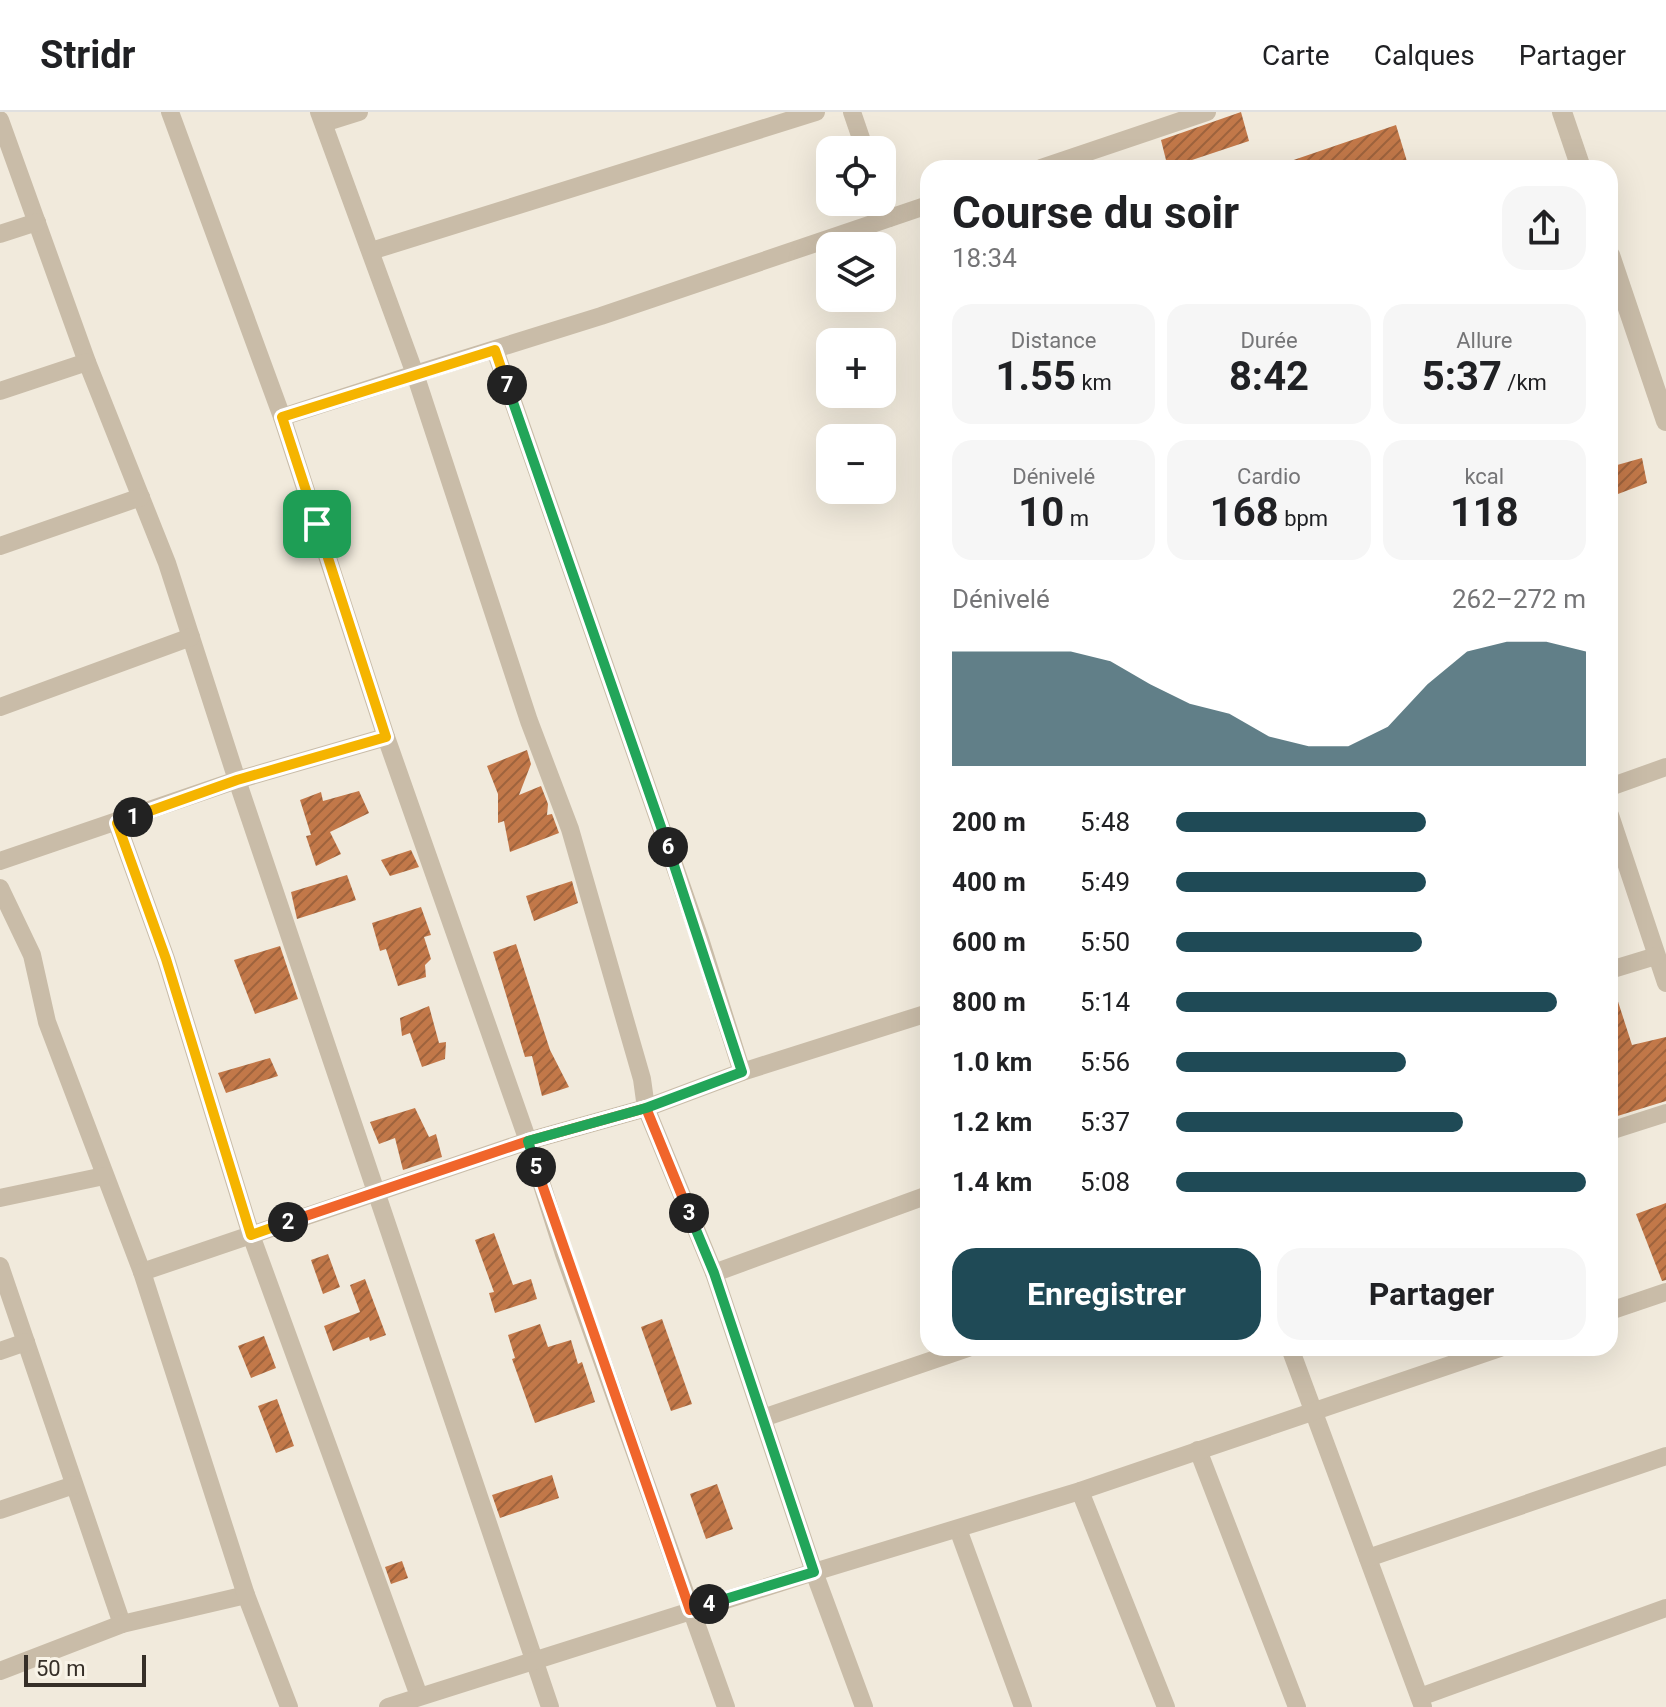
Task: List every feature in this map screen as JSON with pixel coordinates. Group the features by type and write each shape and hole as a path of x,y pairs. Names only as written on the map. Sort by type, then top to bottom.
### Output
{"street":[{"path":"170,112 282,417 386,737 528,1141 564,1254 726,1707"},
{"path":"359,112 322,118 415,374 529,721 570,829 642,1079 646,1108 714,1273 814,1572 864,1707"},
{"path":"371,251 816,112"},
{"path":"852,112 860,136"},
{"path":"1065,160 1207,112"},
{"path":"1562,112 1578,160"},
{"path":"0,120 87,362 167,563 237,780 550,1707"},
{"path":"282,417 495,350 920,208"},
{"path":"0,234 37,222"},
{"path":"1618,277 1660,390 1666,421"},
{"path":"495,350 700,939 742,1072"},
{"path":"0,391 87,362"},
{"path":"0,546 141,497"},
{"path":"0,707 191,637"},
{"path":"0,861 237,780 386,737"},
{"path":"1618,784 1666,767"},
{"path":"117,823 166,959 251,1235 419,1696"},
{"path":"1618,840 1666,983"},
{"path":"0,888 32,955 47,1022 142,1272 246,1595 289,1707"},
{"path":"1618,968 1656,956"},
{"path":"142,1272 376,1191 528,1141 646,1108 742,1072 920,1016"},
{"path":"1618,1128 1666,1113"},
{"path":"0,1198 104,1176"},
{"path":"714,1273 920,1198"},
{"path":"0,1266 122,1624"},
{"path":"1618,1308 1666,1292"},
{"path":"0,1351 26,1342"},
{"path":"763,1418 945,1356"},
{"path":"1293,1356 1422,1702 1666,1608"},
{"path":"388,1707 533,1659 1080,1491 1476,1356"},
{"path":"1198,1450 1297,1707"},
{"path":"1368,1558 1666,1456"},
{"path":"0,1510 74,1485"},
{"path":"1080,1491 1166,1707"},
{"path":"958,1529 1023,1707"},
{"path":"0,1671 122,1624 246,1595"}],"building":[{"path":"1241,112 1249,141 1192,160 1166,160 1161,140"},
{"path":"1396,125 1407,160 1294,160"},
{"path":"1642,458 1647,483 1618,494 1618,465"},
{"path":"527,750 531,764 519,795 541,786 548,804 547,815 552,814 559,833 510,852 504,821 498,823 498,794 487,766"},
{"path":"359,791 369,813 330,832 341,854 316,866 306,836 311,835 300,800 321,792 323,801"},
{"path":"411,850 419,867 390,876 381,860"},
{"path":"347,875 356,900 297,919 291,892"},
{"path":"572,881 578,903 534,921 526,896"},
{"path":"421,907 431,935 424,937 431,959 425,965 426,977 398,986 386,949 380,951 372,923"},
{"path":"516,944 550,1050 569,1087 542,1096 532,1056 525,1057 493,952"},
{"path":"280,946 298,999 255,1014 234,960"},
{"path":"1618,1002 1632,1045 1666,1037 1666,1101 1618,1116"},
{"path":"429,1006 439,1043 446,1042 445,1059 422,1067 410,1033 402,1036 400,1018"},
{"path":"270,1058 278,1076 226,1093 218,1073"},
{"path":"415,1108 429,1137 436,1134 442,1157 403,1170 395,1138 379,1144 370,1122"},
{"path":"1666,1203 1666,1280 1662,1281 1636,1214"},
{"path":"494,1233 513,1285 531,1279 537,1299 495,1313 489,1293 494,1292 475,1240"},
{"path":"328,1254 340,1287 323,1294 311,1260"},
{"path":"365,1279 386,1335 370,1341 369,1337 333,1351 324,1326 360,1312 350,1285"},
{"path":"662,1319 692,1404 671,1411 641,1327"},
{"path":"540,1324 548,1347 571,1340 595,1402 535,1423 512,1359 515,1358 508,1335"},
{"path":"264,1336 276,1368 251,1378 238,1346"},
{"path":"277,1399 294,1446 276,1453 258,1406"},
{"path":"552,1475 559,1498 500,1518 492,1495"},
{"path":"717,1484 733,1529 706,1539 690,1494"},
{"path":"402,1561 408,1578 391,1584 385,1567"}],"route":[{"path":"317,524 282,417 495,350 700,939 742,1072 646,1108 576,1128 528,1141 564,1254 690,1610 814,1572 714,1273 646,1108 528,1141 251,1235 166,959 117,823 237,780 386,737 317,524"}]}
